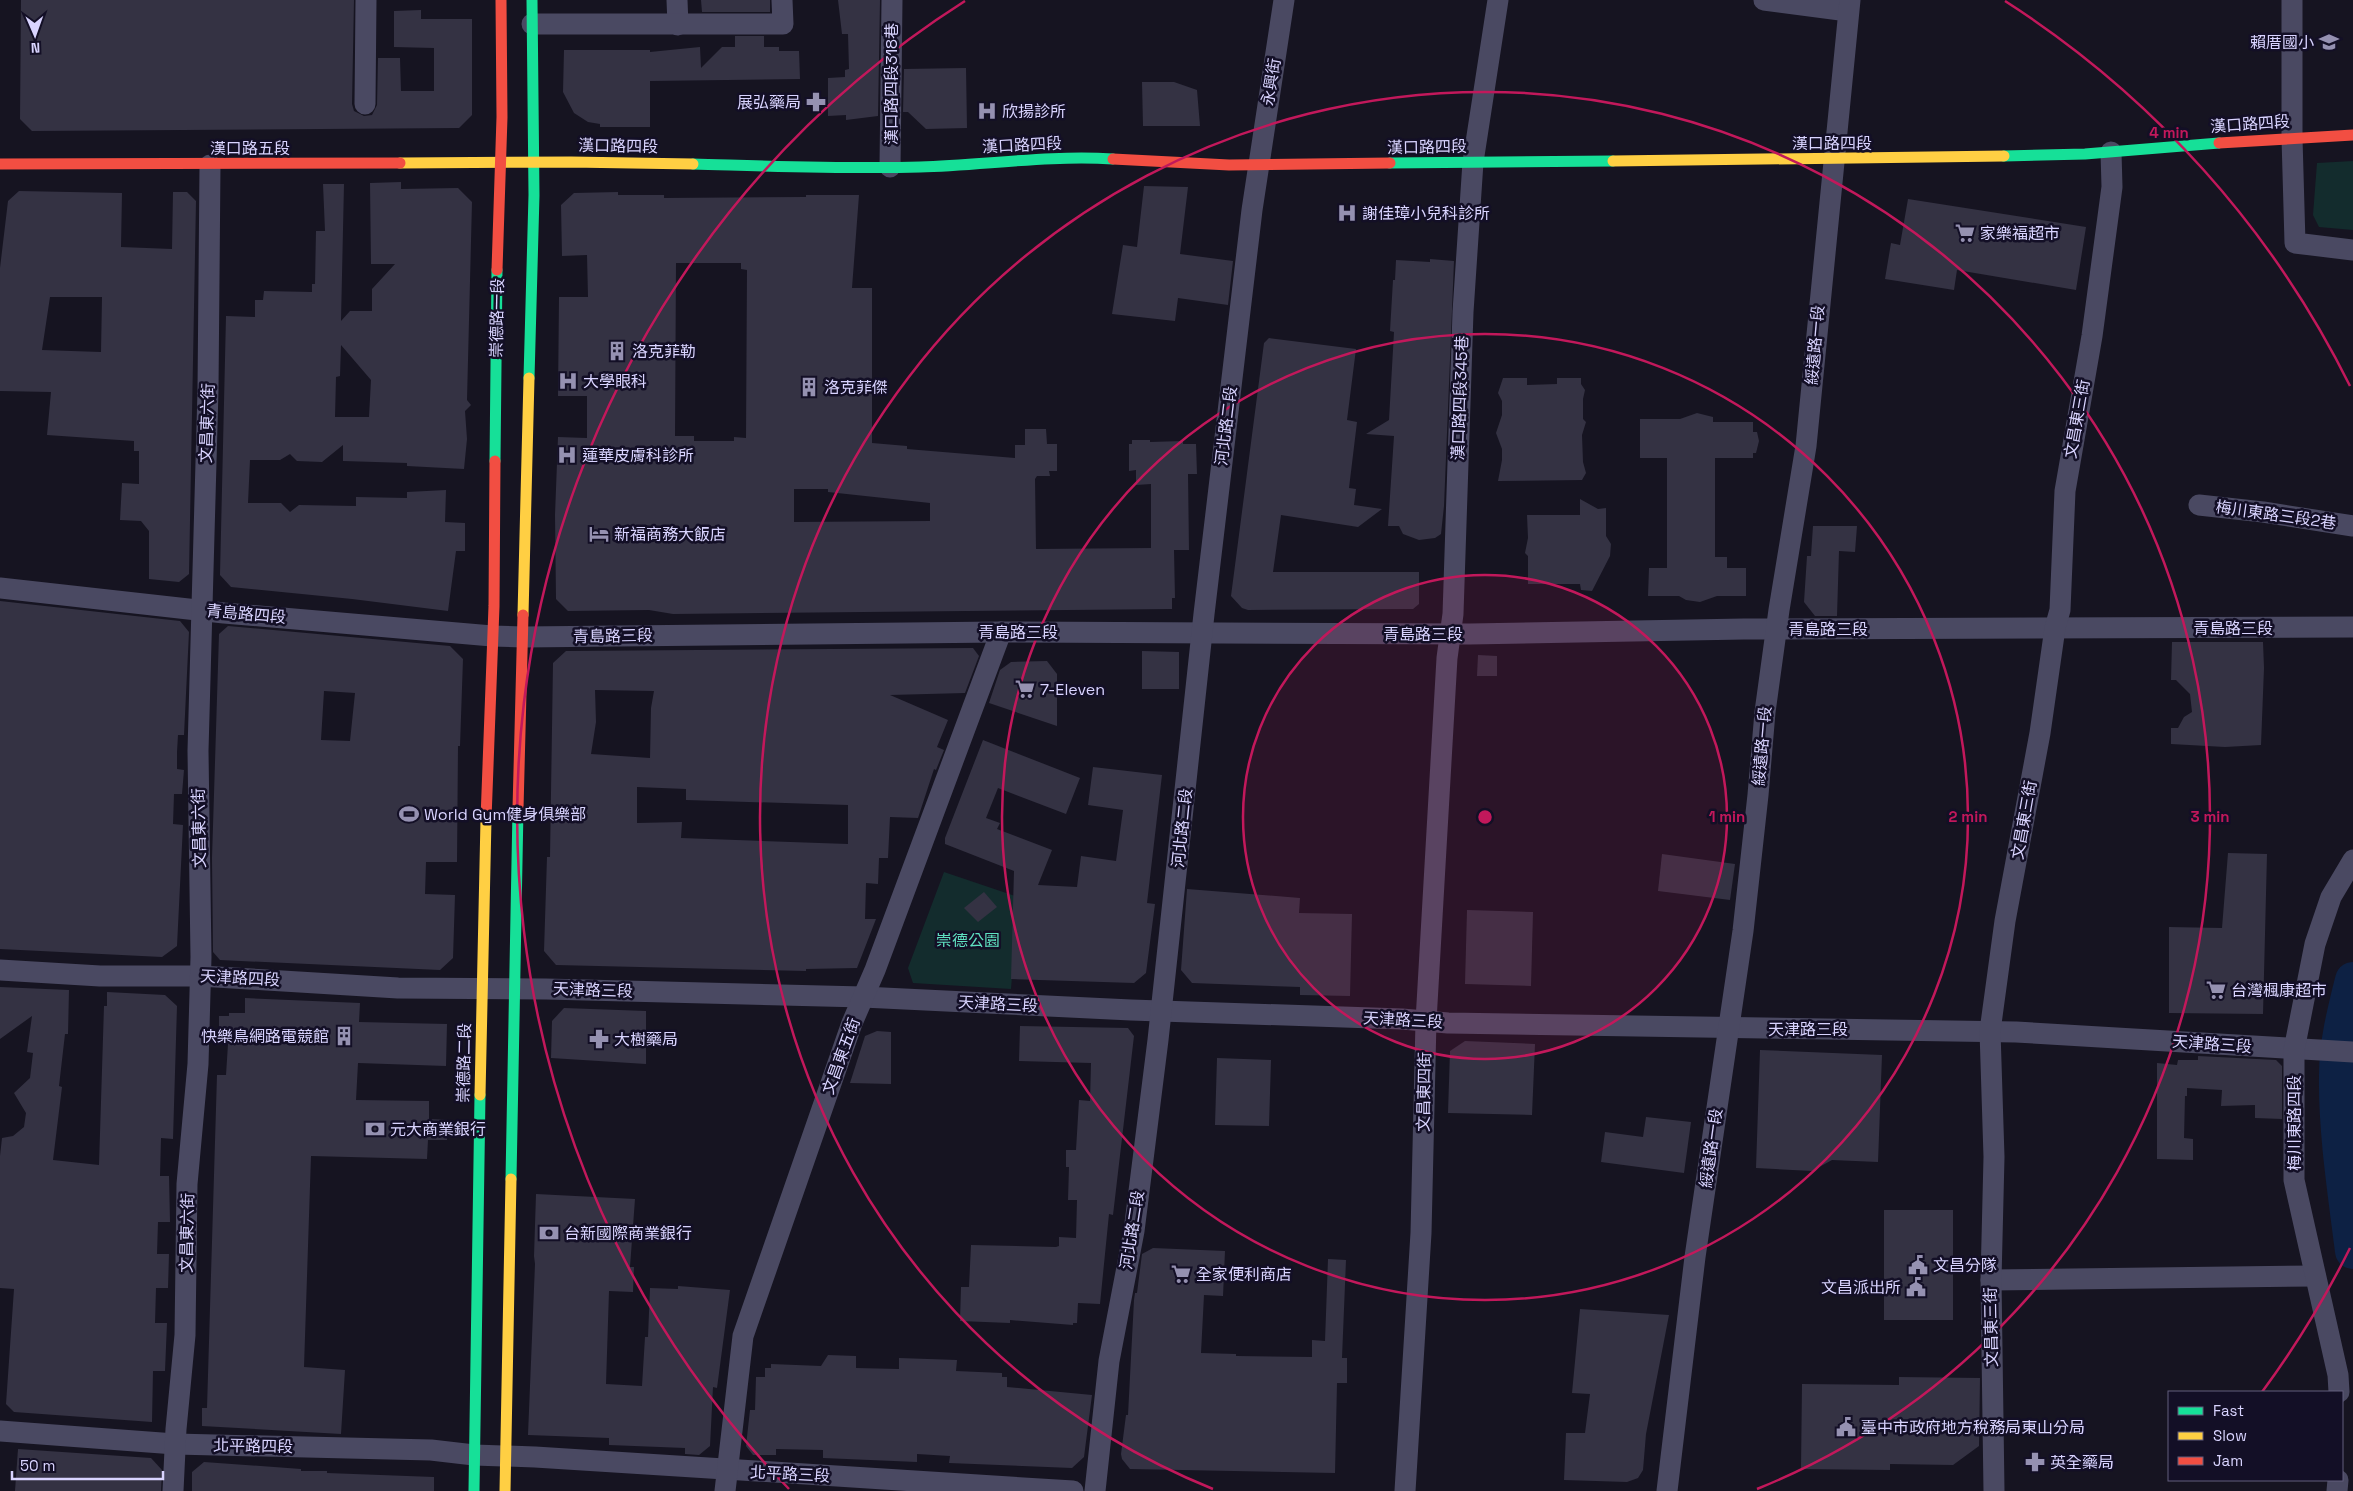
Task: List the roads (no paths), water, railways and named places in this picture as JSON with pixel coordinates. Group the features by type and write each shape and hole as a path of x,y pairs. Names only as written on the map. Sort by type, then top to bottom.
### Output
{"main road":[{"name":"崇德路一段","path":"492,636 497,282 501,162 502,0"},
{"name":"崇德路一段","path":"523,637 534,195 532,162 532,0"},
{"name":"漢口路四段","path":"501,162 890,167 1085,157 1229,165 1868,159 2111,152 2353,134"},
{"name":"漢口路五段","path":"0,164 210,165 501,162"},
{"name":"崇德路二段","path":"474,1491 481,989 492,636"},
{"path":"505,1491 523,637"}],"street":[{"path":"365,104 366,0"},
{"path":"677,0 678,25"},
{"path":"532,24 783,24 782,0"},
{"name":"漢口路四段318巷","path":"890,167 892,0"},
{"name":"永興街","path":"1259,164 1284,0"},
{"name":"漢口路四段345巷","path":"1450,634 1453,614 1463,312 1473,162 1498,0"},
{"path":"1764,0 1849,6"},
{"path":"2292,0 2292,138 2295,242 2353,250"},
{"name":"綏遠路一段","path":"1667,1491 1695,1257 1743,931 1765,712 1776,629 1806,446 1849,6"},
{"name":"文昌東三街","path":"1994,1491 1991,1280 1994,1157 1990,1031 2005,921 2040,733 2055,628 2060,610 2064,491 2092,336 2112,187 2111,152"},
{"name":"河北路二段","path":"1095,1491 1109,1361 1134,1231 1162,1011 1203,633 1259,164"},
{"name":"文昌東六街","path":"173,1491 175,1444 185,1335 187,1184 198,1064 200,976 198,751 208,390 210,165"},
{"name":"梅川東路三段2巷","path":"2199,505 2263,512 2353,526"},
{"name":"青島路四段","path":"0,588 201,610 492,636"},
{"name":"青島路三段","path":"492,636 1001,632 1450,634 1776,629 2353,627"},
{"name":"文昌東五街","path":"726,1481 743,1336 782,1218 852,1023 925,838 1001,632"},
{"name":"文昌東四街","path":"1404,1491 1421,1233 1426,1021 1450,634"},
{"name":"梅川東路四段","path":"2339,1391 2338,1375 2294,1180 2294,1050 2315,944 2331,897 2353,860"},
{"name":"天津路四段","path":"0,970 100,976 200,976 398,988 481,989"},
{"name":"天津路三段","path":"481,989 863,997 1448,1023 1990,1031 2353,1052"},
{"path":"1991,1280 2315,1276"},
{"name":"北平路四段","path":"0,1431 175,1444 431,1450 474,1455 507,1456"},
{"name":"北平路三段","path":"507,1456 726,1481 1073,1491"}],"waterway":[{"path":"2353,980 2344,1016 2337,1063 2340,1141 2353,1251"}],"place":[{"name":"賴厝國小","path":"2329,42"},
{"name":"展弘藥局","path":"816,102"},
{"name":"欣揚診所","path":"987,111"},
{"name":"謝佳璋小兒科診所","path":"1347,213"},
{"name":"家樂福超市","path":"1965,233"},
{"name":"洛克菲勒","path":"617,351"},
{"name":"大學眼科","path":"568,381"},
{"name":"洛克菲傑","path":"809,387"},
{"name":"蓮華皮膚科診所","path":"567,455"},
{"name":"新福商務大飯店","path":"599,534"},
{"name":"7-Eleven","path":"1025,689"},
{"name":"World Gym健身俱樂部","path":"409,814"},
{"name":"台灣楓康超市","path":"2216,990"},
{"name":"快樂鳥網路電競館","path":"344,1036"},
{"name":"大樹藥局","path":"599,1039"},
{"name":"元大商業銀行","path":"375,1129"},
{"name":"台新國際商業銀行","path":"549,1233"},
{"name":"文昌分隊","path":"1918,1265"},
{"name":"全家便利商店","path":"1181,1274"},
{"name":"文昌派出所","path":"1916,1287"},
{"name":"臺中市政府地方稅務局東山分局","path":"1846,1427"},
{"name":"英全藥局","path":"2035,1462"}],"park label":[{"name":"崇德公園","path":"968,940"}]}
